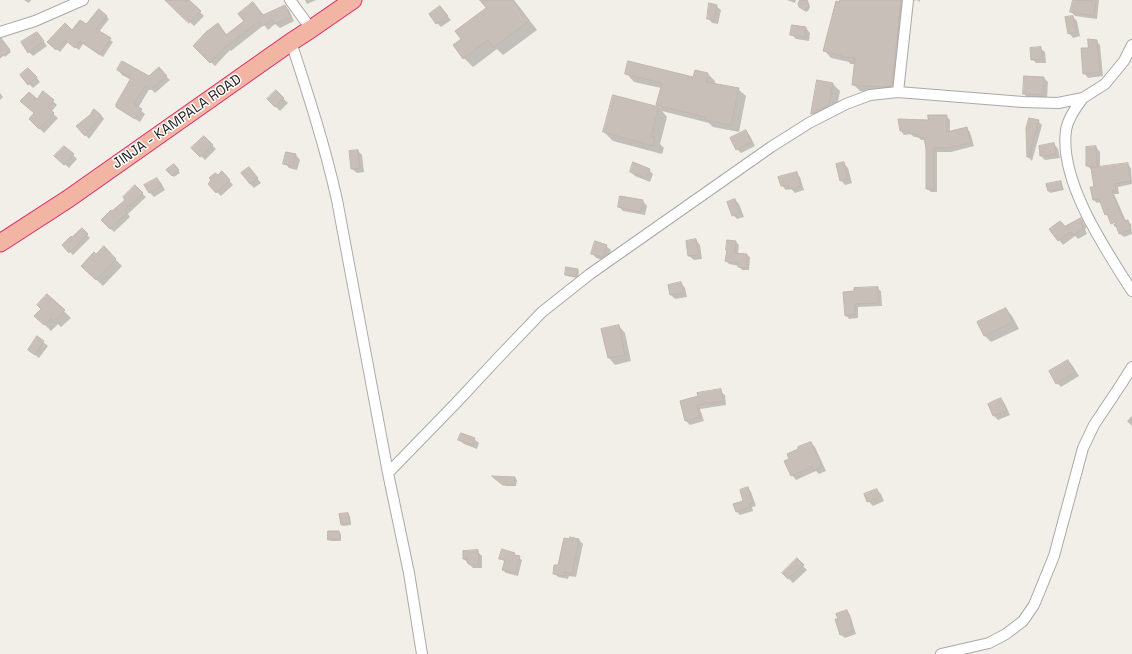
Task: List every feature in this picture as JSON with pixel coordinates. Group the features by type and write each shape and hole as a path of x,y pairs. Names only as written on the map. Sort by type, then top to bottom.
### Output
{"highway":[{"name":"JINJA - KAMPALA ROAD","path":"0,243 68,199 353,0"}],"street":[{"path":"0,32 35,21 83,0"},
{"path":"290,0 311,29"},
{"path":"898,92 908,0"},
{"path":"291,42 319,129 339,208 388,473 409,573 422,654"},
{"path":"1132,45 1124,62 1105,84 1083,98 1073,112 1066,129 1065,147 1072,181 1086,213 1132,291"},
{"path":"388,473 542,312 590,274 809,123 846,104 870,95 898,92 1023,102 1058,102 1083,98"},
{"path":"941,654 989,643 1006,634 1023,621 1034,605 1054,556 1083,448 1094,425 1132,367"}],"building":[{"path":"165,0 189,0 201,11 189,23"},
{"path":"480,0 513,0 529,21 494,47 488,40 463,59 453,45 461,39 455,31 486,8"},
{"path":"800,0 807,0 809,5 807,9 804,10 799,7 798,4"},
{"path":"840,0 901,0 892,86 880,87 852,85 855,58 842,57 823,51 836,1 839,2"},
{"path":"1073,0 1096,1 1094,16 1070,12"},
{"path":"253,2 263,15 285,5 291,17 274,24 272,19 263,26 259,21 226,46 210,63 193,46 206,32 218,23 226,35 244,21 238,14"},
{"path":"709,3 717,5 714,20 707,19"},
{"path":"440,6 448,16 436,24 429,14"},
{"path":"99,9 107,16 96,29 111,38 100,55 80,41 75,48 65,40 56,50 47,42 65,23 72,30 80,20 86,24"},
{"path":"1073,16 1076,32 1068,34 1065,17"},
{"path":"792,25 806,27 805,37 790,35"},
{"path":"37,32 44,41 28,53 21,42"},
{"path":"0,38 10,50 0,58"},
{"path":"1088,39 1097,40 1100,72 1083,74 1081,48 1088,48"},
{"path":"1041,47 1042,59 1031,60 1030,48"},
{"path":"122,61 149,76 159,67 167,76 150,90 146,85 134,104 142,109 135,119 116,107 116,104 131,78 117,70"},
{"path":"628,61 693,77 695,70 708,73 706,82 739,88 731,125 705,120 705,117 656,105 662,83 625,74"},
{"path":"28,68 37,77 28,85 20,75"},
{"path":"1024,76 1044,77 1043,95 1023,94"},
{"path":"817,80 833,83 829,105 811,114"},
{"path":"276,90 284,98 275,107 267,99"},
{"path":"43,91 54,100 48,107 54,113 39,129 29,119 34,113 20,101 29,92 37,99"},
{"path":"613,95 659,107 651,137 655,138 653,146 603,132"},
{"path":"94,109 101,115 85,136 76,126 90,115"},
{"path":"928,115 947,115 947,132 967,127 971,143 947,148 934,148 934,189 926,189 926,149 924,137 917,137 917,134 910,134 910,131 900,131 898,119 928,120"},
{"path":"1029,118 1039,120 1029,157 1027,157 1026,129"},
{"path":"746,130 752,142 736,150 730,138"},
{"path":"204,136 213,145 200,157 191,148"},
{"path":"1054,143 1056,154 1040,156 1039,146"},
{"path":"64,146 74,154 64,165 54,156"},
{"path":"1096,146 1097,166 1086,166 1086,147"},
{"path":"358,150 360,168 351,169 349,151"},
{"path":"286,152 296,154 293,166 283,164"},
{"path":"633,162 650,169 646,178 630,172"},
{"path":"844,162 848,179 840,181 836,164"},
{"path":"1128,163 1131,181 1115,184 1116,191 1112,191 1124,221 1128,220 1131,230 1119,234 1115,222 1111,224 1107,214 1105,215 1099,199 1093,200 1090,187 1094,187 1091,168"},
{"path":"174,164 179,170 172,176 166,170"},
{"path":"249,167 258,178 250,184 241,173"},
{"path":"222,171 230,180 216,193 208,184 211,180 209,178 215,173 218,175"},
{"path":"797,172 801,186 789,189 788,185 781,186 778,177"},
{"path":"157,178 162,186 149,193 144,185"},
{"path":"1061,181 1062,189 1048,191 1046,184"},
{"path":"135,185 143,193 125,210 127,213 110,229 101,220 111,210 112,211 125,200 123,197"},
{"path":"620,196 643,200 641,212 618,207"},
{"path":"735,199 740,212 732,216 727,202"},
{"path":"1081,218 1083,222 1081,224 1084,229 1073,235 1071,232 1058,241 1049,229 1060,221 1065,226"},
{"path":"82,228 88,234 69,253 62,245"},
{"path":"696,239 699,255 688,256 686,241"},
{"path":"727,240 736,241 735,253 747,254 747,268 738,267 738,264 725,261"},
{"path":"595,241 607,245 603,257 591,254"},
{"path":"104,246 116,259 96,280 81,266 94,252 96,254"},
{"path":"566,267 578,269 576,277 565,275"},
{"path":"681,282 684,293 670,295 668,285"},
{"path":"878,287 879,303 855,304 855,315 845,316 843,292 854,291 854,288"},
{"path":"47,294 65,310 54,321 51,318 44,325 34,316 41,309 37,305"},
{"path":"1006,308 1013,322 984,336 977,322"},
{"path":"619,325 625,355 608,358 601,329"},
{"path":"37,336 44,341 35,355 28,350"},
{"path":"1068,360 1075,372 1056,384 1049,371"},
{"path":"721,389 723,401 697,405 700,417 685,421 680,401 698,396 697,393"},
{"path":"1001,398 1007,411 993,416 988,404"},
{"path":"461,433 475,438 473,445 458,440"},
{"path":"811,442 822,466 814,470 812,467 791,476 784,461 789,459 787,454 798,449 798,447"},
{"path":"492,476 515,477 515,485 503,485"},
{"path":"748,487 753,503 749,504 750,507 736,512 733,504 743,501 740,490"},
{"path":"877,489 880,497 867,502 864,494"},
{"path":"348,513 350,523 341,525 339,514"},
{"path":"328,531 339,531 340,539 328,540"},
{"path":"570,537 579,539 572,574 565,572 564,576 553,574 554,565 558,565 564,538 569,539"},
{"path":"502,549 515,553 514,555 520,556 515,573 502,570 505,560 499,559"},
{"path":"478,550 479,564 468,564 467,559 463,559 463,551"},
{"path":"797,558 804,565 788,579 782,573"},
{"path":"847,610 852,623 850,624 853,631 840,635 835,619 838,619 836,614"}]}
